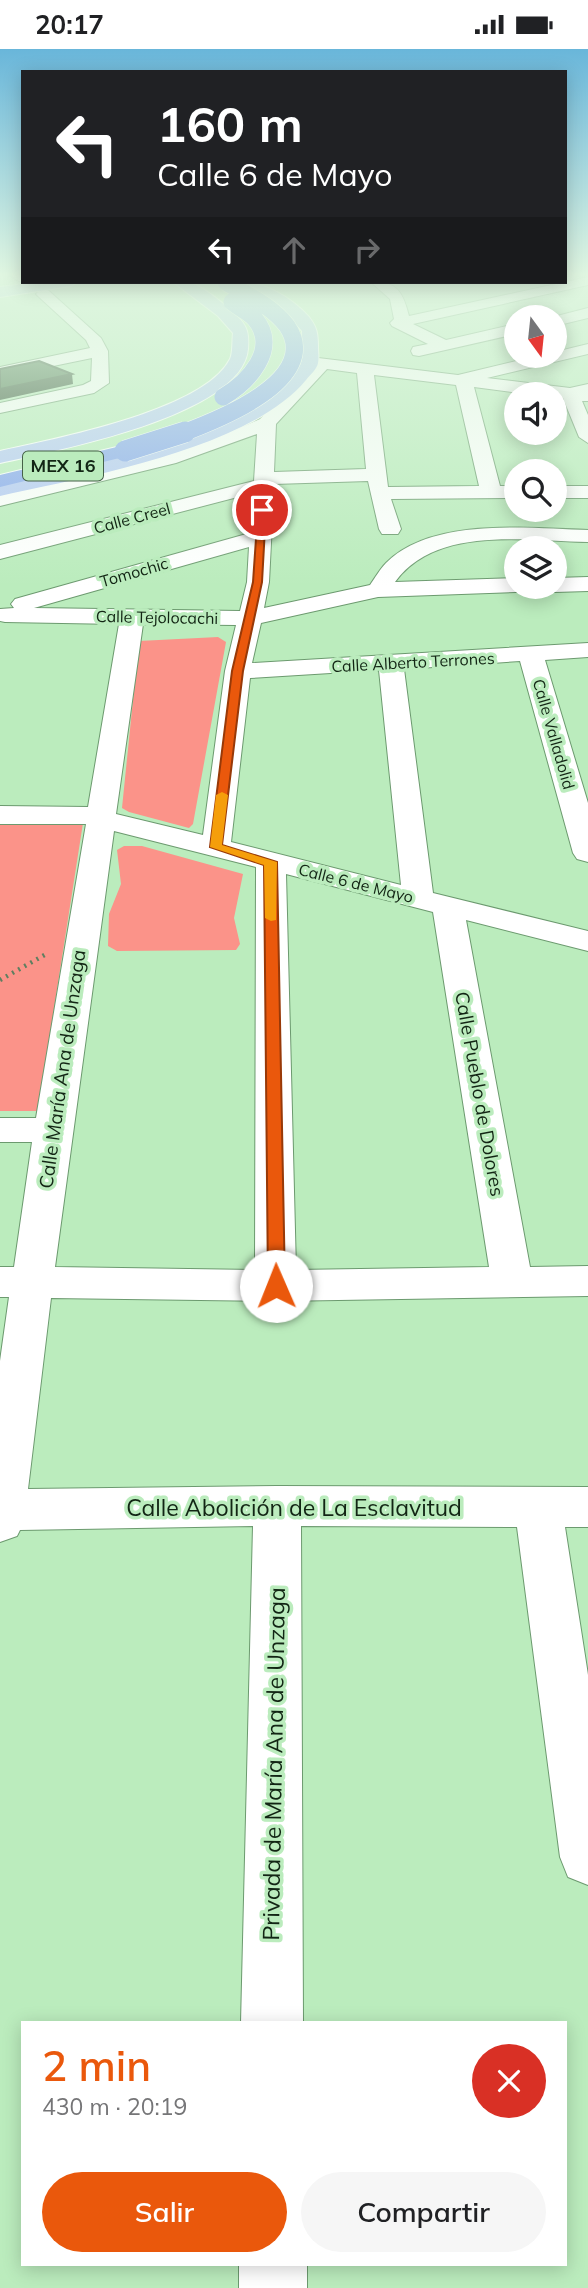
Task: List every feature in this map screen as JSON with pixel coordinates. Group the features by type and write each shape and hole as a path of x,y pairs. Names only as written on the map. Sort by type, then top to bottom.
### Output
{"highway":[{"name":"MEX 16","path":"0,481 120,447 202,410 235,390 248,377"},
{"name":"MEX 16","path":"0,468 167,439 229,413 268,391 282,377"}],"main road":[{"path":"0,457 101,433 150,418 201,394 222,377"},
{"path":"0,490 152,454 226,428 260,412 302,377"}],"street":[{"path":"0,408 99,385 99,377"},
{"path":"0,500 174,457 240,435 267,423 305,377"},
{"path":"359,377 378,484 390,529"},
{"path":"441,377 582,393 588,437"},
{"path":"463,380 473,377"},
{"path":"463,380 491,492"},
{"path":"216,847 238,671 257,582 267,423"},
{"name":"Calle Creel","path":"0,552 264,481 378,484 504,492"},
{"path":"567,492 588,492"},
{"path":"378,590 394,565 408,555 437,542 467,537 588,536"},
{"name":"Tomochic","path":"3,610 260,537"},
{"name":"Calle Tejolocachi","path":"3,610 132,618 249,618 378,590 504,585"},
{"path":"567,585 588,585"},
{"name":"Calle María Ana de Unzaga","path":"1,1514 16,1282 53,1129 132,618"},
{"name":"Calle Alberto Terrones","path":"238,671 588,650"},
{"name":"Calle Valladolid","path":"531,655 578,780 588,853"},
{"name":"Calle Pueblo de Dolores","path":"391,663 433,902 512,1283"},
{"name":"Calle 6 de Mayo","path":"0,815 87,815 588,941"},
{"path":"271,862 276,1286"},
{"path":"0,1130 53,1129"},
{"path":"16,1282 276,1286 588,1281"},
{"name":"Calle Abolición de La Esclavitud","path":"1,1514 276,1506 588,1507"},
{"name":"Privada de María Ana de Unzaga","path":"272,2021 276,1506"},
{"path":"538,1507 588,1857"},
{"path":"273,2266 273,2288"}],"path":[{"path":"0,980 55,950"}],"shaded area":[{"path":"218,637 226,642 193,824 189,828 129,812 122,808 139,641"},
{"path":"83,823 38,1111 0,1111 0,824"},
{"path":"124,846 142,846 243,874 234,918 240,944 236,950 117,951 108,946 109,914 121,884 117,850"}],"building":[{"path":"0,377 55,377 0,389"}],"slow traffic":[{"path":"222,795 216,847 271,862 271,918"}],"route":[{"path":"262,510 257,582 238,671 216,847 271,862 276,1286"}]}
